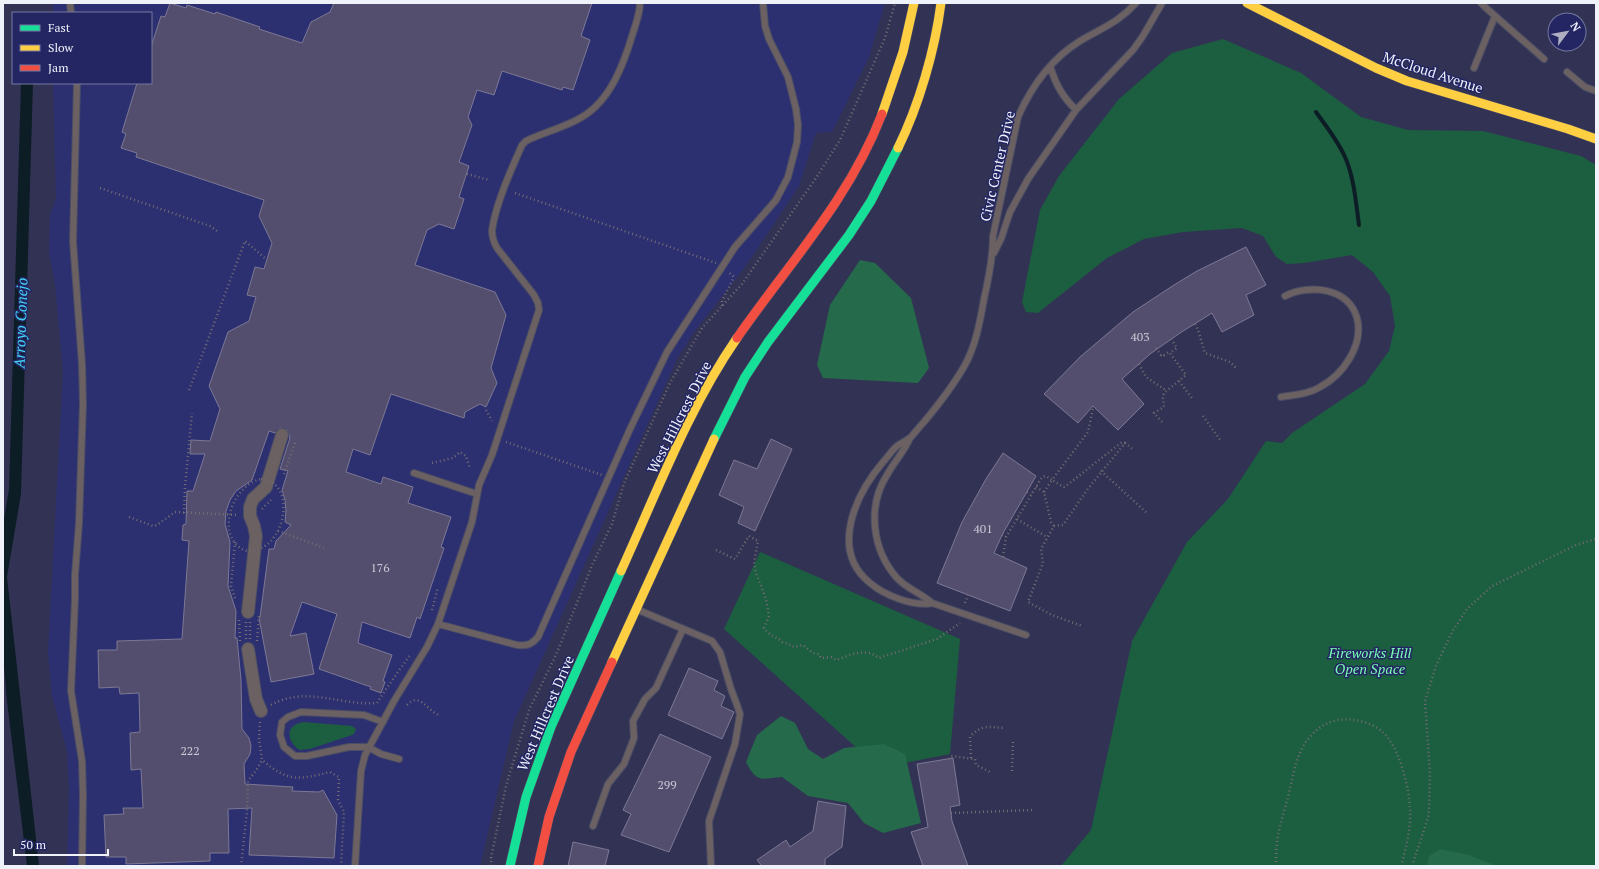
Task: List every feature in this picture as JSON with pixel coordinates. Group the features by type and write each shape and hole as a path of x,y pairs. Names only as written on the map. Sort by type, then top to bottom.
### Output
{"main road":[{"name":"West Hillcrest Drive","path":"510,866 526,797 551,727 685,429 706,386 731,347 822,223 845,190 860,163 891,90 908,35 914,3"},
{"path":"538,866 549,817 566,765 712,442 745,377 768,342 849,235 871,200 904,135 919,95 938,26 941,3"},
{"name":"McCloud Avenue","path":"1248,3 1376,68 1401,78 1596,139"}],"street":[{"path":"248,612 256,536 250,516 250,507 253,499 266,487 282,436"},
{"path":"248,649 256,699 261,711"}],"lane":[{"path":"355,866 361,771 368,748 427,647 438,624 472,522 477,494 492,455 539,310 538,303 534,295 496,248 493,240 492,231 508,178 522,145 526,141 582,117 593,109 603,97 615,79 627,53 640,3"},
{"path":"438,624 517,645 526,646 538,637 630,429 667,352 735,247 776,200 780,193 788,177 793,160 797,142 798,125 796,109 788,77 769,39 765,26 763,3"},
{"name":"Civic Center Drive","path":"932,604 925,597 911,589 897,578 886,563 878,545 874,525 879,490 887,474 905,450 910,438 950,389 965,364 979,326 993,255 993,236 1018,117 1033,87 1063,53 1080,41 1114,23 1136,3"},
{"name":"Civic Center Drive","path":"993,255 1002,239 1010,212 1020,193 1076,110 1133,50 1162,3"},
{"path":"1481,3 1544,59"},
{"path":"1474,68 1495,16"},
{"path":"1050,66 1056,86 1076,110"},
{"path":"1567,72 1585,87 1596,92"},
{"path":"77,84 73,241 82,364 83,403 71,691 82,761 82,866"},
{"path":"1281,397 1307,393 1320,388 1330,381 1348,362 1355,346 1359,330 1357,318 1351,306 1341,297 1318,289 1306,289 1285,296"},
{"name":"Civic Center Drive","path":"910,438 897,446 874,473 861,493 851,521 849,536 850,550 861,573 880,591 895,597 923,605 932,604 1026,635"},
{"path":"414,473 477,494"},
{"path":"636,610 712,641 720,652 740,714 735,744 709,821 711,866"},
{"path":"593,826 608,784 624,764 634,738 633,721 645,698 656,688 683,629"},
{"path":"382,722 364,715 301,712 288,717 282,722 280,735 284,747 295,756 307,756 349,747 368,748 381,754 399,759"}],"path":[{"path":"467,174 488,180"},
{"path":"100,188 210,226 217,230"},
{"path":"515,193 714,261"},
{"path":"189,390 245,241 267,260"},
{"path":"722,307 722,301 733,279 733,276 730,273"},
{"path":"1194,324 1198,330 1205,353 1226,360 1237,369"},
{"path":"1156,348 1161,355 1163,354 1164,356 1169,352 1170,353 1177,348 1171,339"},
{"path":"1162,422 1154,413 1164,407 1164,394 1186,375 1170,353"},
{"path":"1139,364 1146,377 1167,391"},
{"path":"1179,381 1192,398"},
{"path":"1044,492 1088,432 1093,408"},
{"path":"486,410 492,421"},
{"path":"184,513 192,414"},
{"path":"1203,416 1221,441"},
{"path":"506,442 600,474"},
{"path":"1003,557 1006,537 1042,477 1046,476 1066,486 1122,442 1134,450"},
{"path":"1054,526 1063,525 1080,499 1125,443"},
{"path":"432,463 453,458 460,452 466,456 470,469"},
{"path":"1102,471 1148,513"},
{"path":"255,480 267,480 279,488 284,506 282,523 278,531 266,546 252,551 240,548 234,542 229,524 233,503 239,494 255,480"},
{"path":"1036,487 1044,492 1051,522 1054,526"},
{"path":"1027,492 1031,494"},
{"path":"129,517 153,526 157,525 175,512 250,516"},
{"path":"1017,519 1047,537"},
{"path":"1054,526 1041,549 1043,563 1028,602 1052,615 1082,626"},
{"path":"278,531 328,549"},
{"path":"1002,535 1006,537"},
{"path":"716,550 735,559 749,536 758,541 754,562 756,573 766,599 769,616 764,628 768,635 780,639 783,643 787,643 794,647 803,645 813,653 819,654 821,658 832,657 836,660 861,652 872,653 879,658 937,639 960,624"},
{"path":"1412,866 1428,818 1429,808 1430,774 1425,702 1436,666 1452,632 1467,609 1492,586 1576,545 1596,539"},
{"path":"431,613 438,587"},
{"path":"965,603 968,595"},
{"path":"248,612 250,616 250,644 248,649"},
{"path":"241,866 248,811 248,781 262,760 258,738 261,711 291,696 304,695 365,704 377,704 388,685 397,675 406,660"},
{"path":"407,705 411,701 420,701 435,714 440,715"},
{"path":"1276,866 1277,836 1300,752 1308,738 1321,727 1330,722 1346,719 1362,721 1374,726 1388,738 1397,754 1406,782 1410,810 1406,848 1401,866"},
{"path":"971,758 970,737 976,730 988,727 1005,728"},
{"path":"1012,771 1013,742"},
{"path":"949,759 951,756 975,759 976,765 990,772"},
{"path":"262,760 276,771 291,777 306,778 330,772 339,777 338,800 344,812 340,866"},
{"path":"951,813 1033,810"}],"shaded area":[{"path":"53,3 885,3 869,57 832,132 816,133 799,186 745,267 694,332 677,359 514,721 480,866 67,866 69,790 67,751 52,696 48,652 63,372 55,284 49,253 50,215 56,198 53,84 152,84 152,12 53,12"}],"green space":[{"name":"Fireworks Hill Open Space","path":"1223,39 1301,73 1361,117 1408,130 1483,131 1581,156 1596,165 1596,866 1061,866 1091,830 1132,641 1187,542 1228,499 1266,441 1282,443 1292,433 1365,384 1389,351 1395,326 1390,296 1373,272 1352,255 1304,263 1287,264 1276,257 1263,236 1242,228 1183,232 1144,239 1107,258 1038,313 1026,312 1022,302 1040,210 1059,176 1119,99 1172,53"},
{"path":"860,260 875,263 911,298 929,368 918,383 823,378 817,365 830,305"},
{"path":"760,552 960,639 950,754 879,768 724,629"},
{"path":"781,716 795,723 808,749 823,759 844,748 884,744 905,754 921,823 883,833 864,823 848,803 808,796 782,777 764,779 756,777 746,762 757,735"},
{"path":"304,722 352,726 356,729 352,735 310,749 299,750 292,741 290,733 293,726"},
{"path":"1440,849 1469,855 1497,866 1427,866 1429,856"}],"water":[{"name":"Arroyo Conejo","path":"21,84 33,84 21,494 7,577 39,866 27,866 3,656 3,525 9,489"}],"building":[{"path":"170,3 186,8 187,5 215,14 216,12 260,27 259,29 302,43 311,22 330,12 334,3 592,3 581,36 590,40 573,90 563,87 562,90 502,71 494,95 477,90 468,117 472,125 459,162 469,166 459,197 464,199 454,229 439,224 427,230 415,265 495,292 506,315 491,368 497,383 486,407 480,404 465,412 464,418 391,394 370,455 353,449 346,472 381,484 383,477 413,487 408,503 451,517 441,547 444,548 420,619 417,617 410,638 362,622 358,643 392,655 383,681 385,682 381,693 370,689 371,687 319,669 337,614 302,602 290,636 306,633 314,674 271,682 259,618 269,549 274,549 276,541 291,525 285,522 285,500 282,490 288,471 280,469 290,438 287,430 280,428 275,433 269,431 252,480 236,491 230,500 226,511 225,524 230,542 228,586 236,611 235,638 237,638 241,680 242,729 249,738 251,746 250,754 244,764 245,784 293,787 292,791 319,792 323,790 337,815 334,858 249,855 252,808 228,809 229,853 210,853 210,861 126,864 126,857 106,857 104,815 124,814 123,808 143,808 141,769 131,770 130,733 140,732 139,693 120,694 119,687 99,688 98,650 117,650 117,641 182,639 189,541 182,540 183,525 186,524 187,491 193,491 205,454 190,454 191,440 210,441 220,409 209,386 228,332 249,321 256,297 247,295 255,267 264,269 272,243 259,216 264,200 136,157 137,153 121,148 126,134 122,132 137,84 152,84 152,44 161,16 165,17"},
{"path":"1246,247 1266,285 1246,295 1254,315 1222,332 1212,313 1150,354 1122,379 1144,404 1118,430 1093,406 1078,423 1044,394 1080,357 1133,312 1197,271"},
{"path":"771,439 792,449 755,531 738,523 744,507 719,495 734,460 757,469"},
{"path":"1003,453 1036,476 1002,535 994,553 1027,568 1010,611 937,583 962,522 986,479"},
{"path":"689,668 718,681 714,690 725,696 721,706 734,712 722,739 668,715"},
{"path":"660,734 711,757 669,852 621,835 631,814 623,810"},
{"path":"953,758 960,805 950,807 952,821 968,866 923,866 911,832 928,827 917,764"},
{"path":"818,801 846,806 842,847 825,859 825,866 762,866 757,860 786,840 790,847 813,831"},
{"path":"573,842 609,850 605,866 568,866"}],"waterway":[{"path":"1316,112 1332,134 1345,157 1351,173 1359,225"}],"traffic: fast":[{"path":"714,439 745,377 768,342 849,235 871,201 898,148"},
{"path":"510,866 526,797 551,727 621,571"}],"traffic: slow":[{"path":"882,114 903,52 914,3"},
{"path":"898,148 913,114 925,77 935,39 941,3"},
{"path":"1247,3 1376,68 1407,81 1568,129 1596,139"},
{"path":"621,571 688,422 719,365 737,338"},
{"path":"612,662 714,439"}],"traffic: jam":[{"path":"737,338 817,230 835,203 853,175 882,114"},
{"path":"538,866 549,817 571,752 612,662"}]}
